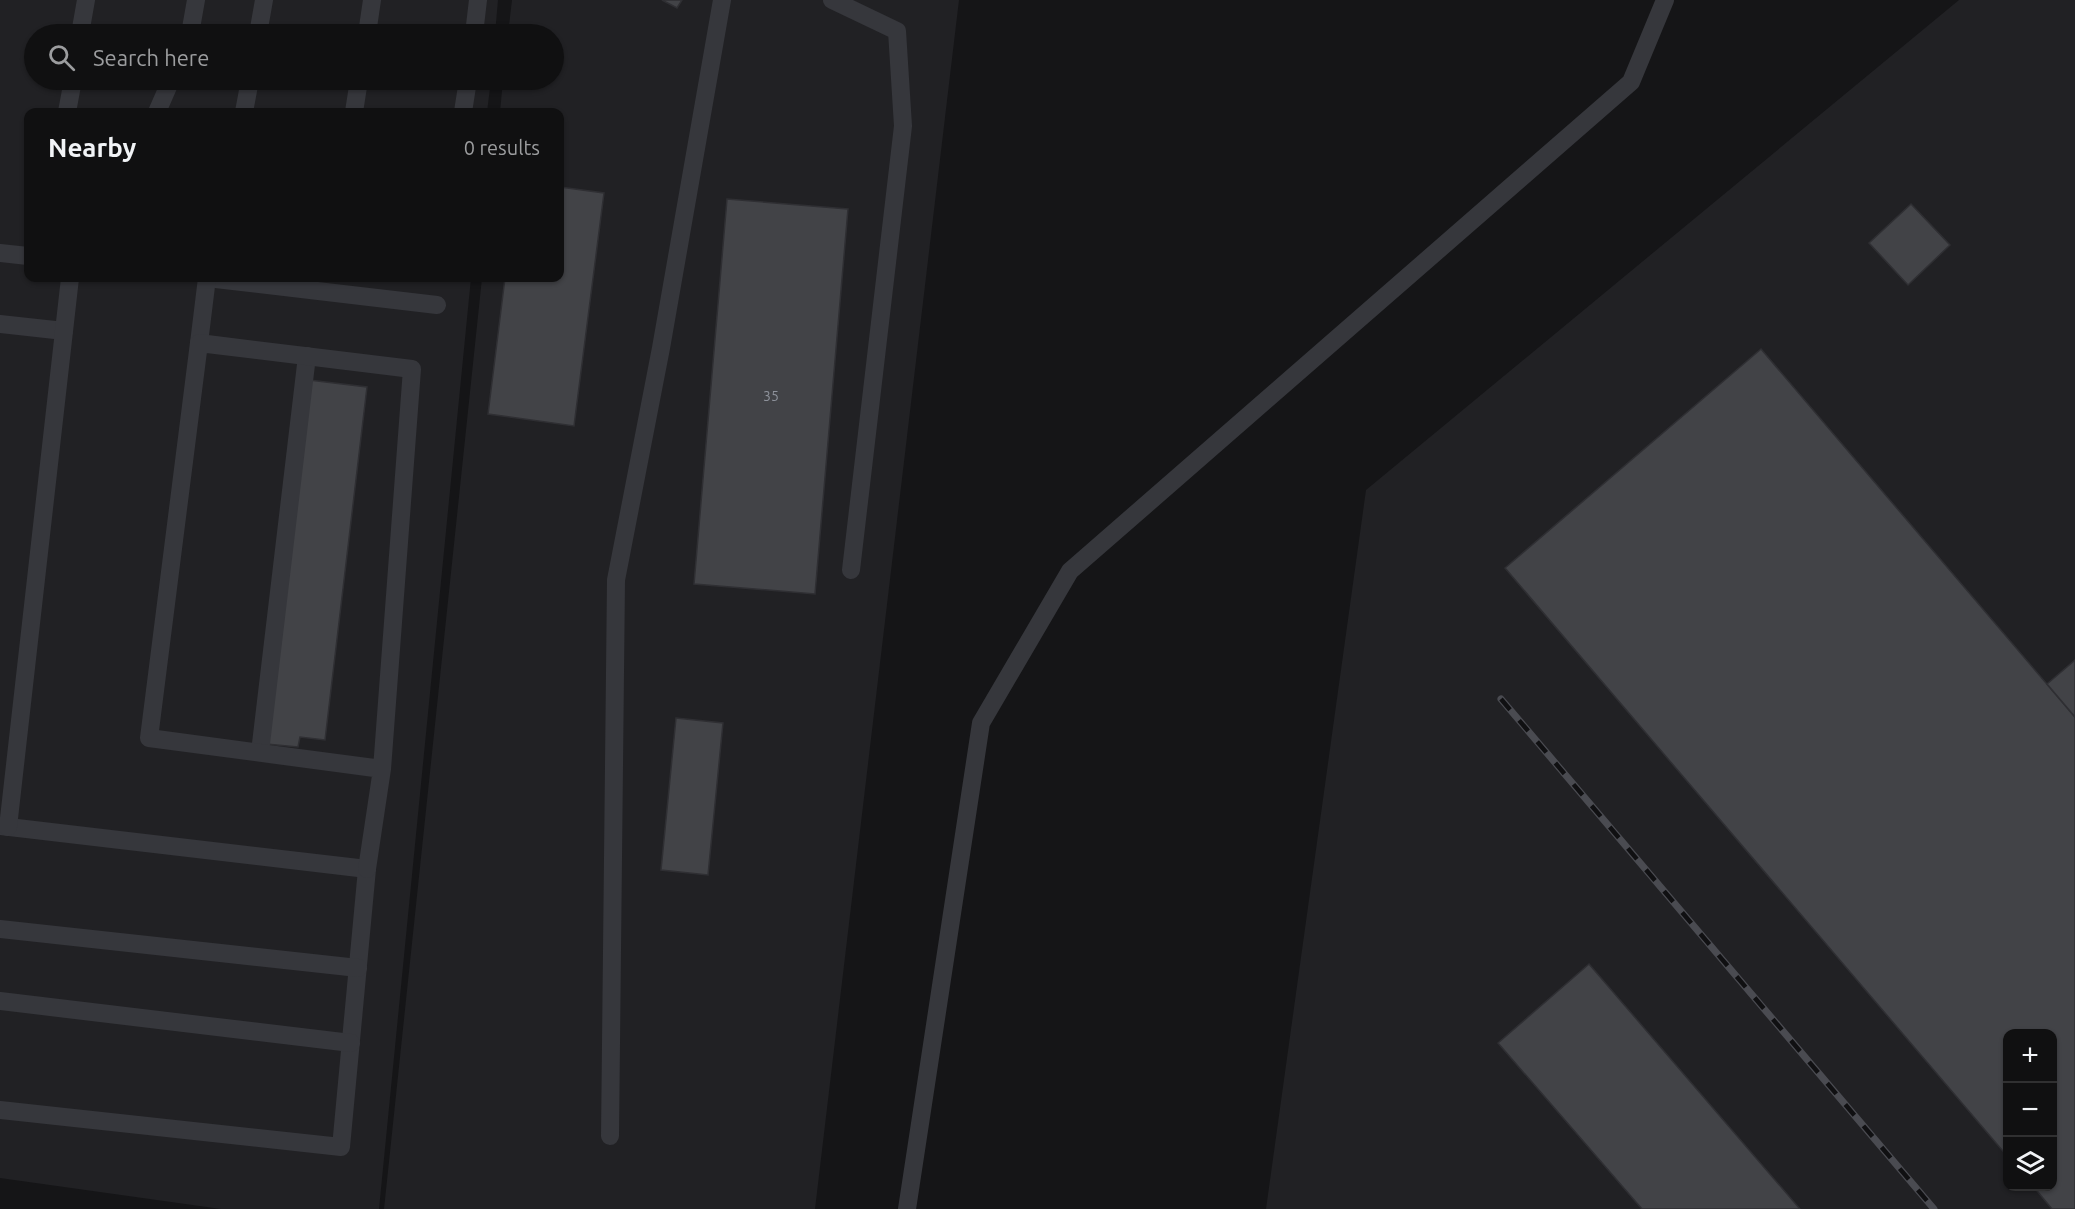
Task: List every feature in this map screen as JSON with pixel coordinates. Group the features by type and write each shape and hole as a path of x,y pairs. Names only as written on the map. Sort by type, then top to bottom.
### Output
{"lane":[{"path":"82,24 86,0"},
{"path":"194,24 196,0"},
{"path":"260,24 264,0"},
{"path":"368,24 372,0"},
{"path":"475,24 478,0"},
{"path":"610,1136 616,580 662,348 722,0"},
{"path":"832,0 897,31 903,126 851,570"},
{"path":"906,1209 981,723 1070,571 1631,82 1665,0"},
{"path":"68,108 71,90"},
{"path":"159,108 167,90"},
{"path":"245,108 248,90"},
{"path":"355,108 357,90"},
{"path":"464,108 466,90"},
{"path":"0,253 24,256"},
{"path":"70,282 4,827 367,868"},
{"path":"207,282 149,738 382,769"},
{"path":"241,282 437,305"},
{"path":"0,324 64,331"},
{"path":"0,1110 341,1147 367,868 382,769 411,369 199,343"},
{"path":"260,752 307,356"},
{"path":"0,929 358,968"},
{"path":"0,1001 351,1043"}],"shaded area":[{"path":"0,0 498,0 496,24 24,24 24,90 490,90 488,108 24,108 24,282 471,282 379,1209 221,1209 0,1178"},
{"path":"512,0 959,0 815,1209 384,1209 482,282 564,282 564,108 500,108 502,90 564,90 564,24 509,24"},
{"path":"1959,0 2075,0 2075,1209 1266,1209 1366,490"}],"building":[{"path":"662,0 682,0 677,8"},
{"path":"564,188 604,193 574,426 488,414 504,282 564,282"},
{"path":"727,199 848,209 815,594 694,584"},
{"path":"1911,204 1950,245 1908,285 1869,243"},
{"path":"1761,349 2075,717 2075,1209 2052,1209 2037,1191 2057,1191 2057,1029 2003,1029 2003,1151 1505,568"},
{"path":"309,380 367,387 325,740 300,737 298,747 266,744"},
{"path":"2075,660 2075,717 2047,684"},
{"path":"676,718 723,723 708,875 661,870"},
{"path":"1589,964 1800,1209 1642,1209 1498,1043"}],"railway":[{"path":"1501,699 1934,1209"}]}
